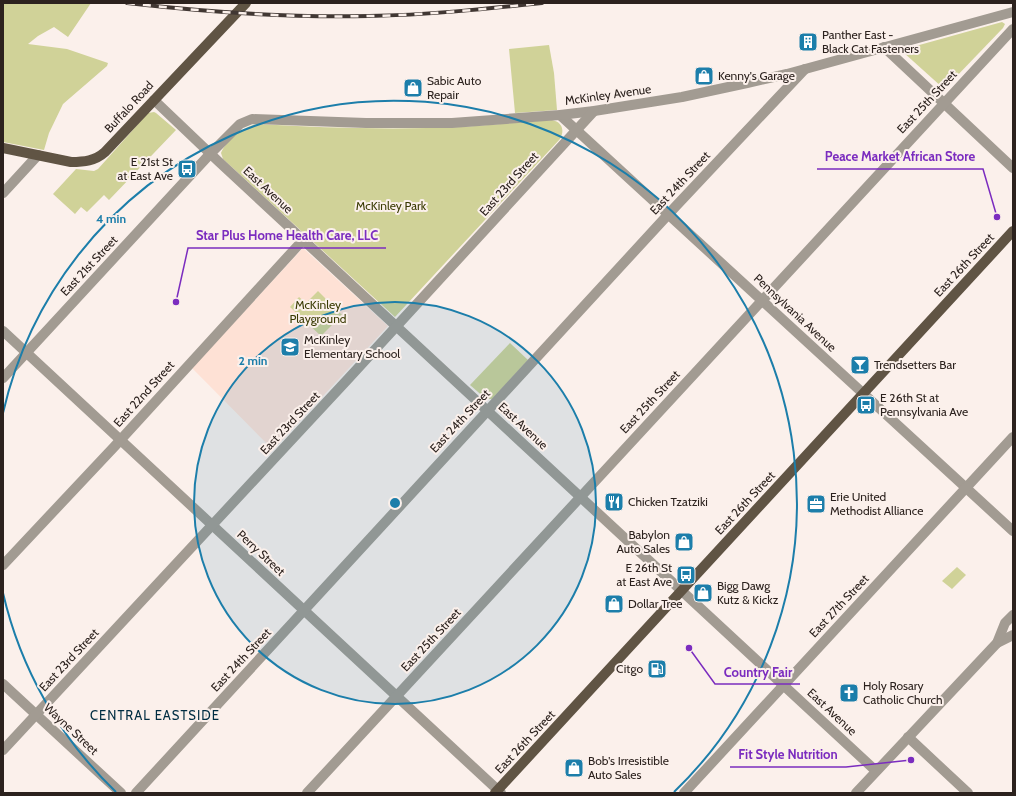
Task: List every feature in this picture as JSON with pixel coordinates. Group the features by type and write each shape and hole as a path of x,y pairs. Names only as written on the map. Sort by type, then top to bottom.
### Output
{"main road":[{"name":"Buffalo Road","path":"3,148 76,162 94,159 105,152 246,3"},
{"name":"East 26th Street","path":"498,792 1013,232"}],"street":[{"name":"McKinley Avenue","path":"210,154 240,124 249,119 366,123 466,122 594,111 682,97 731,87 806,69 1013,12"},
{"name":"East 25th Street","path":"307,793 1013,29"},
{"path":"884,47 1013,168"},
{"name":"East 24th Street","path":"136,793 669,214 806,69"},
{"name":"East Avenue","path":"154,100 396,327 876,771"},
{"name":"East 23rd Street","path":"3,750 212,526 594,111"},
{"name":"Pennsylvania Avenue","path":"560,115 1013,531"},
{"name":"East 21st Street","path":"3,378 210,154"},
{"path":"3,193 38,155"},
{"name":"East 22nd Street","path":"3,565 303,240"},
{"name":"Perry Street","path":"3,331 397,696 498,792"},
{"name":"East 27th Street","path":"684,793 1013,437"},
{"path":"856,793 997,643 1006,623 1013,616"},
{"path":"997,643 1013,635"},
{"name":"Wayne Street","path":"3,684 121,793"},
{"path":"908,737 968,793"}],"shaded area":[{"name":"McKinley Elementary School","path":"303,248 388,326 273,450 192,368"}],"green space":[{"path":"3,3 91,3 68,37 54,27 38,36 28,44 67,49 108,63 107,66 63,104 49,133 44,150 3,142"},
{"path":"1002,22 1005,24 1003,28 953,80 943,88 903,52 905,49"},
{"path":"549,45 554,73 557,110 515,113 509,49"},
{"path":"154,112 176,130 109,200 104,195 87,212 81,207 75,214 53,194 76,169 94,171 98,169 148,113"},
{"name":"McKinley Park","path":"552,120 562,127 562,136 560,139 395,317 223,159 221,153 223,148 236,134 252,125 257,124 410,128 461,127"},
{"name":"McKinley Playground","path":"318,291 342,315 321,336 290,307 299,297 306,303"},
{"path":"510,343 528,360 492,399 486,399 470,385"},
{"path":"957,567 966,575 952,589 942,581"}],"railway":[{"path":"127,3 248,14 308,16 434,13 542,3"}],"place":[{"name":"Panther East - Black Cat Fasteners","path":"808,42"},
{"name":"Kenny's Garage","path":"704,76"},
{"name":"Sabic Auto Repair","path":"413,88"},
{"name":"E 21st St at East Ave","path":"187,169"},
{"name":"Peace Market African Store","path":"997,217"},
{"name":"Star Plus Home Health Care, LLC","path":"176,302"},
{"name":"McKinley Elementary School","path":"290,347"},
{"name":"Trendsetters Bar","path":"860,365"},
{"name":"E 26th St at Pennsylvania Ave","path":"866,405"},
{"name":"Chicken Tzatziki","path":"614,502"},
{"name":"Erie United Methodist Alliance","path":"816,504"},
{"name":"Babylon Auto Sales","path":"684,542"},
{"name":"E 26th St at East Ave","path":"686,575"},
{"name":"Bigg Dawg Kutz & Kickz","path":"703,593"},
{"name":"Dollar Tree","path":"614,604"},
{"name":"Country Fair","path":"689,648"},
{"name":"Citgo","path":"657,669"},
{"name":"Holy Rosary Catholic Church","path":"849,693"},
{"name":"Fit Style Nutrition","path":"911,760"},
{"name":"Bob's Irresistible Auto Sales","path":"574,768"}],"district":[{"name":"CENTRAL EASTSIDE","path":"155,715"}]}
